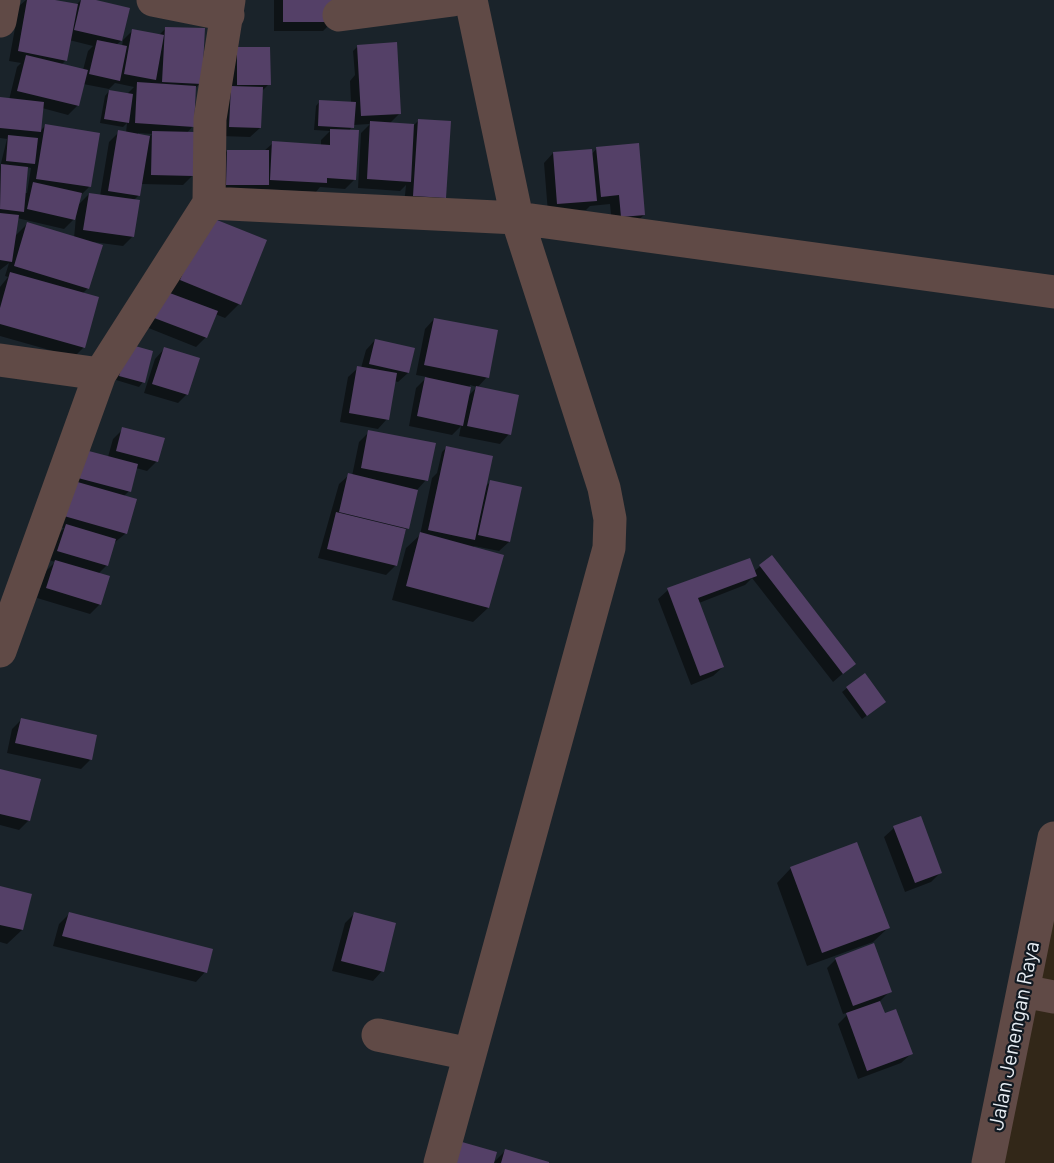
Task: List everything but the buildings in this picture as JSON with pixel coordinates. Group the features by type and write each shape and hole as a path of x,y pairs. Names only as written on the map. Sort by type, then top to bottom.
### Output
{"street":[{"path":"0,21 4,0"},
{"path":"0,651 100,374 209,203 210,119 228,7 153,0"},
{"path":"339,15 453,0"},
{"path":"440,1163 609,548 609,519 604,488 517,218 471,0"},
{"path":"209,203 517,218 1054,292"},
{"path":"0,360 100,374"},
{"name":"Jalan Jenengan Raya","path":"988,1163 1039,994 1054,838"},
{"path":"378,1035 470,1054"}],"shaded area":[{"path":"1054,917 1054,1163 1003,1163"}]}
